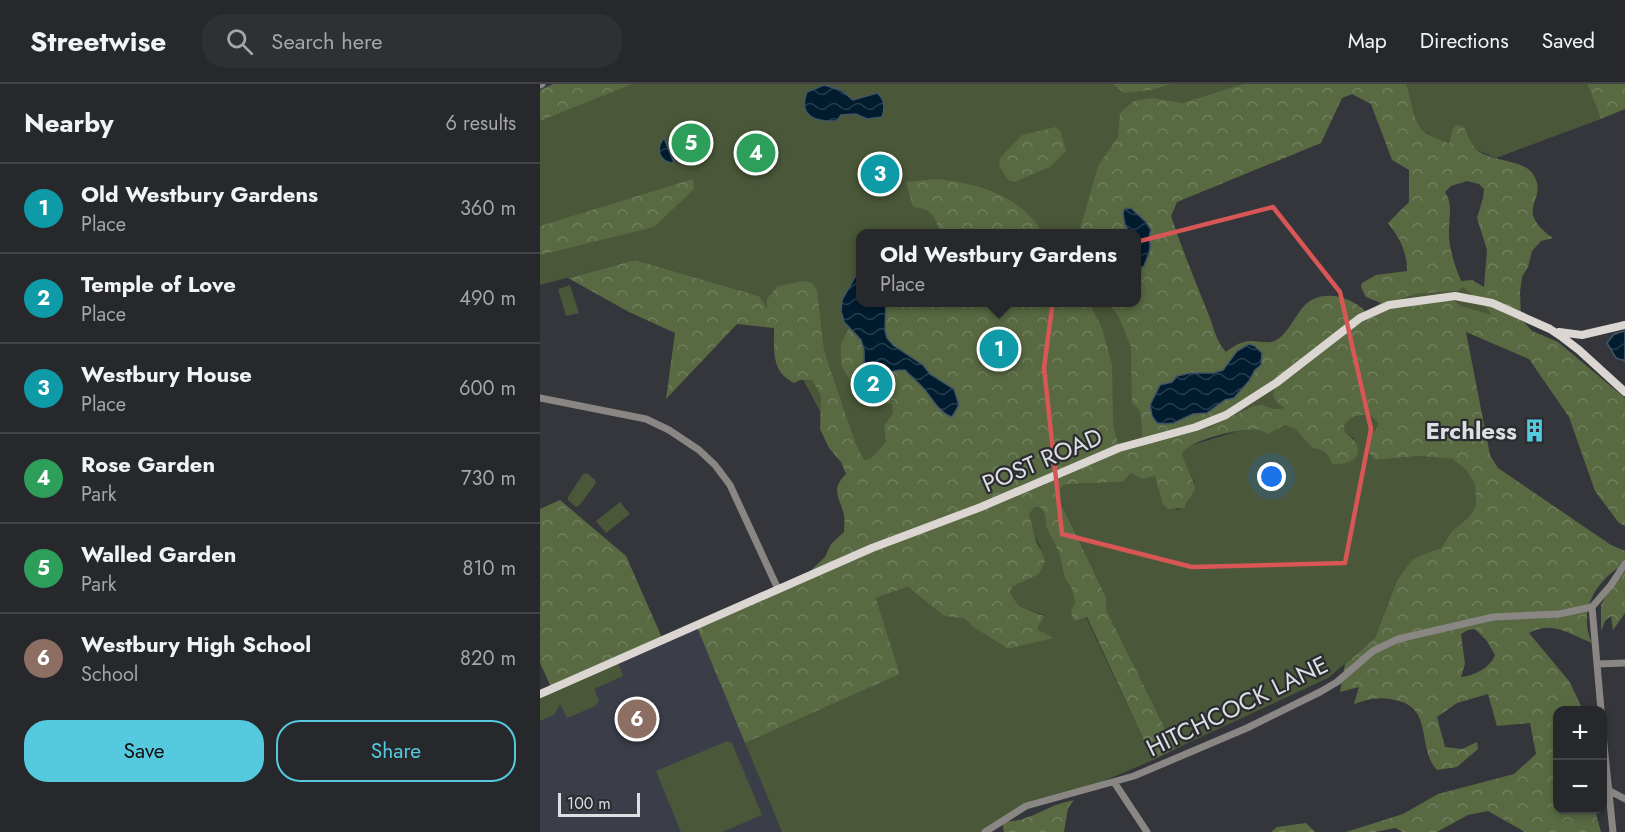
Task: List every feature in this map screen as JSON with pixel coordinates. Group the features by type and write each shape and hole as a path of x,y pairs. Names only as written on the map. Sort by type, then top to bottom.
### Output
{"main road":[{"name":"POST ROAD","path":"540,694 872,548 963,514 1109,452 1196,427 1226,415 1276,383 1360,318 1389,305 1438,297 1473,298 1511,311 1550,329 1571,335 1582,335 1625,325"},
{"name":"POST ROAD","path":"1550,329 1579,350 1625,392"},
{"path":"1579,350 1577,342 1582,335"}],"street":[{"path":"540,398 646,419 669,430 699,450 730,484 778,589"},
{"path":"1601,706 1592,607 1625,564"},
{"name":"HITCHCOCK LANE","path":"985,832 1026,807 1114,782 1168,762 1305,700 1336,683 1373,651 1398,639 1492,617 1559,614 1592,607"},
{"path":"1597,664 1625,663"},
{"path":"1605,760 1613,832"},
{"path":"1114,782 1147,832"},
{"path":"1608,790 1625,799"}],"highlighted area":[{"path":"1273,207 1340,292 1371,429 1345,563 1192,567 1062,534 1044,368 1058,262"}],"shaded area":[{"path":"696,625 782,832 540,832 540,695"}],"green space":[{"path":"553,84 632,84 540,121 540,90"},
{"path":"570,84 1243,84 1125,121 1214,417 880,525 759,296 635,260 540,285 540,99"},
{"path":"1113,84 1171,84 1151,90 1124,93"},
{"path":"1243,84 1406,84 1415,117 1421,129 1426,133 1449,144 1456,125 1463,126 1477,150 1490,157 1522,166 1533,174 1537,183 1533,212 1535,219 1541,228 1553,238 1541,241 1532,251 1528,267 1522,277 1521,319 1532,331 1558,342 1625,398 1625,526 1619,523 1595,491 1569,417 1529,359 1466,332 1490,455 1498,468 1611,545 1625,551 1625,564 1615,570 1598,587 1588,608 1588,631 1592,643 1553,628 1538,629 1529,633 1569,681 1581,706 1553,706 1553,814 1596,814 1601,832 1525,832 1488,811 1468,815 1437,832 1403,832 1395,828 1375,832 1346,832 1403,814 1438,794 1514,774 1536,754 1530,723 1497,726 1488,694 1457,703 1437,717 1445,747 1462,749 1477,742 1478,749 1457,767 1437,770 1427,752 1421,721 1410,706 1393,699 1382,698 1354,704 1359,687 1340,692 1345,664 1375,638 1397,580 1413,559 1441,548 1451,532 1469,517 1476,506 1475,485 1467,470 1452,459 1419,456 1375,460 1366,444 1378,423 1370,415 1354,416 1344,425 1345,432 1352,438 1358,450 1354,459 1341,464 1332,464 1325,452 1312,448 1295,429 1284,425 1268,434 1259,430 1241,430 1206,439 1187,448 1182,453 1195,490 1184,508 1168,509 1163,504 1155,476 1142,479 1131,473 1123,482 1063,485 1060,490 1060,501 1106,597 1106,609 1175,749 1153,760 1087,617 1075,621 1073,619 1071,610 1075,603 1071,587 1065,579 1059,553 1046,527 1045,514 1040,507 1034,507 1029,514 1036,541 1045,561 1039,574 1012,587 1010,593 1019,606 1044,616 1037,629 1054,638 1008,649 973,627 965,619 944,616 908,587 876,598 900,674 745,743 696,625 802,579 825,557 831,544 844,532 844,516 837,490 846,474 820,429 821,395 812,380 800,380 794,383 781,373 775,360 774,328 737,324 666,399 675,333 629,312 568,278 635,260 759,296 767,309 767,299 778,286 803,281 812,283 817,290 824,351 855,442 864,460 870,459 886,442 884,426 893,413 892,404 859,404 853,386 841,365 841,344 849,328 863,345 864,375 905,370 940,409 954,389 930,374 923,365 893,345 887,338 886,307 1091,307 1102,328 1112,364 1113,424 1119,448 1143,441 1140,410 1132,403 1131,347 1119,317 1112,307 1141,307 1141,268 1144,266 1151,247 1146,222 1130,208 1124,209 1128,229 1080,229 1098,166 1118,137 1120,113 1134,101 1153,98 1182,103","holes":["1352,94 1371,104 1392,160 1409,170 1409,202 1388,223 1402,246 1407,271 1376,275 1362,283 1361,287 1366,297 1381,303 1366,312 1360,306 1344,298 1319,297 1304,306 1285,332 1275,341 1244,342 1226,352 1217,338 1171,216 1177,202 1321,143 1342,98","1467,181 1479,184 1484,189 1477,218 1487,250 1484,287 1472,280 1461,281 1451,250 1450,206 1445,192 1451,186","1463,287 1492,315 1461,306 1451,299 1392,302 1416,294 1458,291","1249,344 1261,365 1234,398 1225,400 1207,413 1193,414 1174,423 1164,424 1160,385 1190,373 1213,373 1223,370 1237,351","1276,385 1273,392 1274,398 1285,408 1253,406 1208,428 1161,440 1230,409","1475,629 1487,641 1495,655 1481,671 1461,677 1465,664 1461,634"]},
{"path":"1406,84 1587,84 1601,119 1496,158 1477,150 1452,131 1449,144 1422,129 1415,117"},
{"path":"1587,84 1625,84 1625,109 1601,119"},
{"path":"1056,127 1061,132 1066,151 1050,167 1014,182 1008,180 999,166 1000,158 1022,135"},
{"path":"693,179 694,189 654,227 540,255 540,226"},
{"path":"936,179 970,184 991,191 1012,201 1040,229 939,229 932,214 913,207 906,182"},
{"path":"570,285 579,313 566,316 558,289"},
{"path":"1463,286 1494,317 1457,303 1389,303 1416,294 1458,291"},
{"path":"1283,374 1286,408 1253,406 1208,428 1161,440"},
{"path":"1370,415 1378,423 1376,430 1365,445 1368,454 1375,460 1419,456 1452,459 1468,470 1475,485 1476,507 1469,517 1451,532 1441,548 1413,560 1397,580 1375,638 1328,678 1175,749 1106,609 1106,597 1060,500 1060,490 1063,485 1123,482 1131,473 1156,476 1176,510 1187,503 1194,481 1184,463 1182,453 1186,447 1238,431 1284,425 1295,429 1312,448 1321,448 1328,454 1355,439 1345,432 1344,425 1354,416"},
{"path":"587,473 596,483 576,507 568,500 568,497 583,474"},
{"path":"560,500 626,556 663,640 552,689 540,663 540,509"},
{"path":"620,502 630,514 606,533 596,521"},
{"path":"1033,507 1040,507 1045,514 1046,527 1059,553 1065,579 1071,587 1075,603 1075,621 1086,617 1153,760 1085,789 1026,806 985,832 782,832 745,743 900,674 876,598 909,587 944,616 965,619 973,627 1008,649 1053,638 1037,629 1044,615 1019,606 1010,593 1012,587 1020,583 1041,547 1035,536 1029,513"},
{"path":"1625,571 1625,613 1613,630 1611,616 1605,621 1601,631 1601,605"},
{"path":"617,660 623,676 594,689 599,701 595,706 567,718 560,704 554,715 540,721 540,694"},
{"path":"727,741 732,743 762,815 722,832 681,832 656,771"},
{"path":"1074,800 1068,808 1064,832 1004,832 1002,821 1021,820 1055,805"},
{"path":"1306,823 1315,832 1271,832 1277,827"}],"water":[{"path":"824,85 841,90 853,100 877,93 884,104 882,117 867,119 856,114 841,115 837,121 816,119 807,112 805,100 807,92"},
{"path":"664,138 674,163 665,160 660,154 661,142"},
{"path":"1131,208 1151,230 1148,256 1141,268 1141,229 1128,229 1123,214 1124,209"},
{"path":"856,275 856,307 886,307 887,338 893,345 923,365 930,374 954,389 959,405 952,417 940,409 905,370 890,372 877,378 864,375 864,350 861,340 844,322 841,311 842,300"},
{"path":"1625,331 1625,361 1616,358 1607,343 1614,334"},
{"path":"1249,344 1262,353 1261,365 1234,398 1225,400 1207,413 1193,414 1174,423 1157,423 1152,416 1150,405 1160,385 1172,382 1177,376 1223,370 1237,351"}],"place":[{"name":"Walled Garden","path":"691,143"},
{"name":"Rose Garden","path":"756,153"},
{"name":"Westbury House","path":"880,174"},
{"name":"Old Westbury Gardens","path":"999,349"},
{"name":"Temple of Love","path":"873,384"},
{"name":"Erchless","path":"1535,430"},
{"name":"Westbury High School","path":"637,719"}]}
